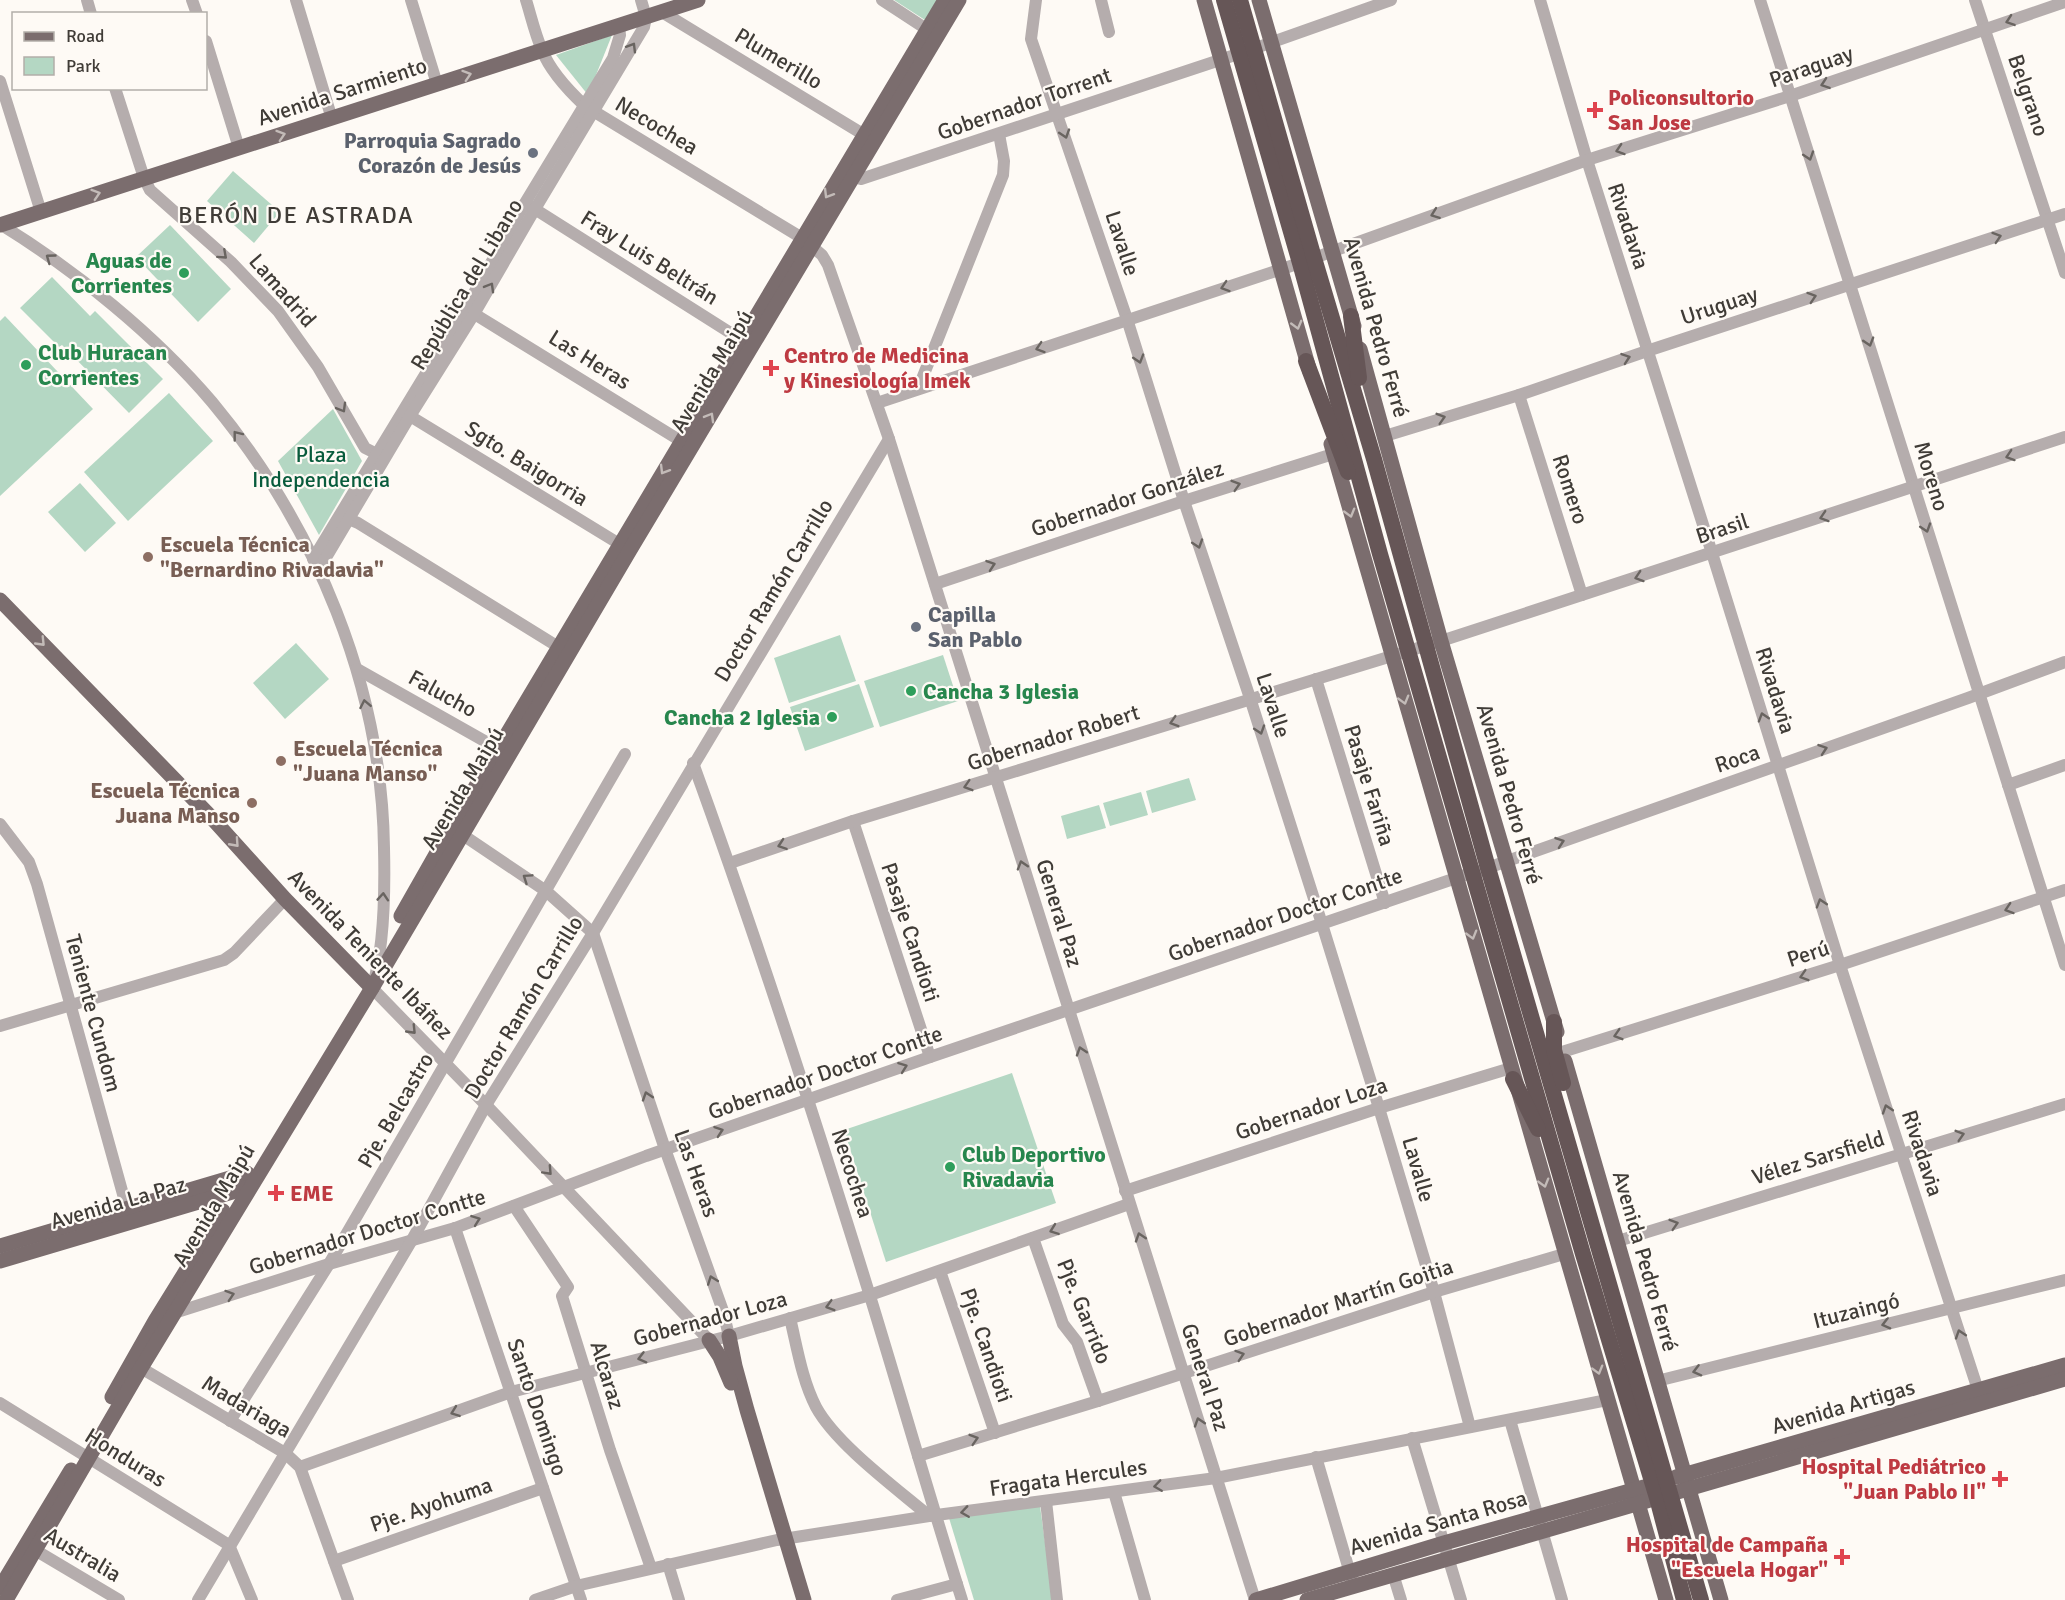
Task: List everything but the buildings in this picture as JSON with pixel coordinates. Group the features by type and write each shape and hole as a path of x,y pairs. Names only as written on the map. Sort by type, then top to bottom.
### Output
{"highway":[{"name":"Avenida Pedro Ferré","path":"1224,0 1246,51 1307,260 1380,554 1425,646"},
{"name":"Avenida Pedro Ferré","path":"1240,0 1246,51"},
{"name":"Avenida Pedro Ferré","path":"1307,260 1374,459 1425,646 1480,870 1583,1254 1701,1600"},
{"path":"1351,316 1354,351 1374,459"},
{"path":"1306,360 1380,554"},
{"name":"Avenida Pedro Ferré","path":"1480,870 1600,1251 1662,1489 1684,1600"},
{"path":"1554,1022 1554,1050 1580,1144 1600,1251"},
{"path":"1512,1073 1536,1126 1583,1254"}],"main road":[{"name":"Avenida Sarmiento","path":"0,225 698,0"},
{"name":"Avenida Maipú","path":"932,33 945,0"},
{"name":"Avenida Maipú","path":"368,985 379,956 687,445 868,138 932,33 959,0"},
{"path":"1204,0 1455,879 1666,1600"},
{"name":"Avenida Pedro Ferré","path":"1259,0 1385,436 1425,646 1505,861 1563,1052 1721,1600"},
{"name":"Avenida Teniente Ibáñez","path":"0,600 211,817 285,899 368,985"},
{"name":"Avenida Maipú","path":"85,1456 155,1321 244,1184 368,985 456,831"},
{"name":"Avenida Maipú","path":"6,1600 31,1547 174,1313 244,1184"},
{"name":"Avenida La Paz","path":"0,1246 244,1184"},
{"name":"Avenida La Paz","path":"0,1260 129,1215 244,1184"},
{"name":"Las Heras","path":"729,1336 782,1540 795,1600"},
{"name":"Las Heras","path":"709,1340 720,1357 730,1382 804,1600"},
{"name":"Avenida Artigas","path":"1687,1482 1978,1390 2065,1365"},
{"name":"Avenida Artigas","path":"1636,1497 2065,1379"},
{"name":"Avenida Santa Rosa","path":"1256,1600 1351,1579 1539,1523 1636,1497"},
{"name":"Avenida Maipú","path":"0,1588 31,1547"},
{"name":"Avenida Santa Rosa","path":"1307,1600 1351,1579 1393,1574 1446,1551"}],"street":[{"path":"296,0 332,119"},
{"path":"411,0 437,84"},
{"name":"Necochea","path":"526,0 542,51 572,94 590,108 807,242"},
{"path":"641,0 646,17"},
{"path":"882,0 932,33"},
{"name":"Lavalle","path":"1036,0 1031,39 1127,319 1322,924 1434,1292 1470,1427"},
{"path":"1101,0 1109,32"},
{"name":"Gobernador Torrent","path":"846,175 861,179 1246,51 1391,0"},
{"name":"Rivadavia","path":"1540,0 1587,160 1840,965 1978,1390"},
{"name":"Moreno","path":"1760,0 2065,965"},
{"name":"Belgrano","path":"1975,0 2065,273"},
{"name":"Paraguay","path":"878,403 1281,269 1587,160 1790,96 2065,2"},
{"name":"Plumerillo","path":"662,12 868,138"},
{"name":"República del Libano","path":"318,571 345,517 406,413 470,311 590,108 644,27 646,17"},
{"name":"República del Libano","path":"590,108 613,58 620,35 619,25"},
{"path":"207,44 239,148"},
{"path":"0,81 41,212"},
{"name":"Lamadrid","path":"116,90 150,190 231,262 278,311 318,367 365,448 381,456"},
{"path":"918,389 1003,175 1004,161 999,134"},
{"name":"Fray Luis Beltrán","path":"530,206 747,343"},
{"name":"Uruguay","path":"1385,436 1519,395 2065,214"},
{"path":"0,225 98,293 184,372 211,402 282,499 313,559 338,616 357,669 376,758 382,802 384,874 379,956"},
{"name":"General Paz","path":"807,242 828,265 878,403 1129,1204 1256,1600"},
{"name":"Las Heras","path":"470,311 687,445"},
{"name":"Romero","path":"1519,395 1582,595"},
{"name":"Sgto. Baigorria","path":"406,413 625,547"},
{"name":"Brasil","path":"1391,656 2065,437"},
{"name":"Doctor Ramón Carrillo","path":"198,1600 412,1240 486,1105 593,933 889,439"},
{"name":"Gobernador González","path":"935,584 1333,454"},
{"path":"345,517 563,650"},
{"name":"República del Libano","path":"313,559 345,517"},
{"name":"Gobernador Robert","path":"729,863 853,821 1391,656"},
{"name":"Roca","path":"1455,879 2065,662"},
{"name":"Falucho","path":"357,669 503,752"},
{"name":"Pasaje Fariña","path":"1316,679 1385,903"},
{"name":"Pje. Belcastro","path":"230,1420 329,1264 626,754"},
{"name":"Necochea","path":"693,763 729,863 808,1101 870,1295 918,1456 933,1516 962,1600"},
{"path":"2008,785 2065,765"},
{"name":"Pasaje Candioti","path":"853,821 930,1057"},
{"name":"Teniente Cundom","path":"0,824 29,862 37,884 129,1215"},
{"name":"Las Heras","path":"456,831 546,891 593,933 665,1149 723,1311 729,1336"},
{"name":"Gobernador Doctor Contte","path":"174,1313 329,1264 455,1228 665,1149 1455,879"},
{"name":"Perú","path":"1563,1052 1840,965 2065,890"},
{"path":"0,1026 224,960 234,953 285,899"},
{"name":"Avenida Teniente Ibáñez","path":"368,985 661,1287 709,1340"},
{"name":"Gobernador Loza","path":"1125,1191 1379,1108 1512,1073"},
{"name":"Vélez Sarsfield","path":"1618,1241 2065,1104"},
{"name":"Gobernador Loza","path":"300,1467 511,1392 729,1336 870,1295 1129,1204"},
{"name":"Alcaraz","path":"514,1206 568,1287 562,1296 585,1373 651,1568"},
{"name":"Santo Domingo","path":"455,1228 581,1600"},
{"name":"Pje. Garrido","path":"1034,1238 1063,1324 1077,1342 1098,1401"},
{"name":"Gobernador Martín Goitia","path":"918,1456 1098,1401 1434,1292 1564,1254"},
{"name":"Pje. Candioti","path":"940,1271 995,1432"},
{"name":"Ituzaingó","path":"1657,1381 2065,1280"},
{"path":"790,1318 809,1390 817,1409 844,1442 933,1516"},
{"name":"Madariaga","path":"141,1368 285,1453 300,1467 348,1600"},
{"name":"Fragata Hercules","path":"535,1600 576,1586 782,1540 933,1516 1216,1478 1607,1400"},
{"name":"Honduras","path":"0,1403 229,1545"},
{"path":"1510,1420 1562,1600"},
{"path":"1412,1438 1461,1600"},
{"path":"1316,1457 1351,1579"},
{"name":"Pje. Ayohuma","path":"334,1561 543,1488"},
{"path":"1114,1492 1144,1600"},
{"path":"1046,1501 1058,1600"},
{"path":"229,1545 252,1600"},
{"name":"Australia","path":"31,1547 119,1600"},
{"path":"668,1564 679,1600"},
{"path":"1393,1574 1401,1600"},
{"path":"897,1600 957,1584"}],"green space":[{"path":"894,0 937,0 925,20"},
{"path":"612,35 588,95 556,55"},
{"path":"233,171 280,212 254,243 207,201"},
{"name":"Aguas de Corrientes","path":"170,225 231,289 198,322 136,257"},
{"path":"52,277 90,316 95,311 163,379 129,413 62,345 59,347 20,308"},
{"name":"Club Huracan Corrientes","path":"5,316 93,409 0,496 0,321"},
{"path":"169,393 213,441 128,521 84,472"},
{"name":"Plaza Independencia","path":"333,409 362,461 319,535 278,461"},
{"path":"80,483 116,523 85,552 48,512"},
{"path":"840,635 856,681 789,703 774,658"},
{"path":"296,643 329,679 285,719 253,683"},
{"name":"Cancha 3 Iglesia","path":"943,655 958,701 880,727 864,681"},
{"name":"Cancha 2 Iglesia","path":"859,684 874,727 805,751 790,707"},
{"path":"1189,778 1196,800 1152,813 1146,791"},
{"path":"1141,792 1148,815 1110,826 1103,803"},
{"path":"1099,805 1106,828 1067,839 1061,816"},
{"name":"Club Deportivo Rivadavia","path":"1012,1073 1056,1203 886,1262 844,1130"},
{"path":"1040,1506 1053,1600 974,1600 949,1518"}],"place":[{"name":"Policonsultorio San Jose","path":"1595,110"},
{"name":"Parroquia Sagrado Corazón de Jesús","path":"533,153"},
{"name":"Aguas de Corrientes","path":"184,273"},
{"name":"Club Huracan Corrientes","path":"26,365"},
{"name":"Centro de Medicina y Kinesiología Imek","path":"771,368"},
{"name":"Escuela Técnica \"Bernardino Rivadavia\"","path":"148,557"},
{"name":"Capilla San Pablo","path":"916,627"},
{"name":"Cancha 3 Iglesia","path":"911,691"},
{"name":"Cancha 2 Iglesia","path":"832,717"},
{"name":"Escuela Técnica \"Juana Manso\"","path":"281,761"},
{"name":"Escuela Técnica Juana Manso","path":"252,803"},
{"name":"Club Deportivo Rivadavia","path":"950,1167"},
{"name":"EME","path":"276,1193"},
{"name":"Hospital Pediátrico \"Juan Pablo II\"","path":"2000,1479"},
{"name":"Hospital de Campaña \"Escuela Hogar\"","path":"1842,1557"}],"district":[{"name":"BERÓN DE ASTRADA","path":"296,215"}]}
